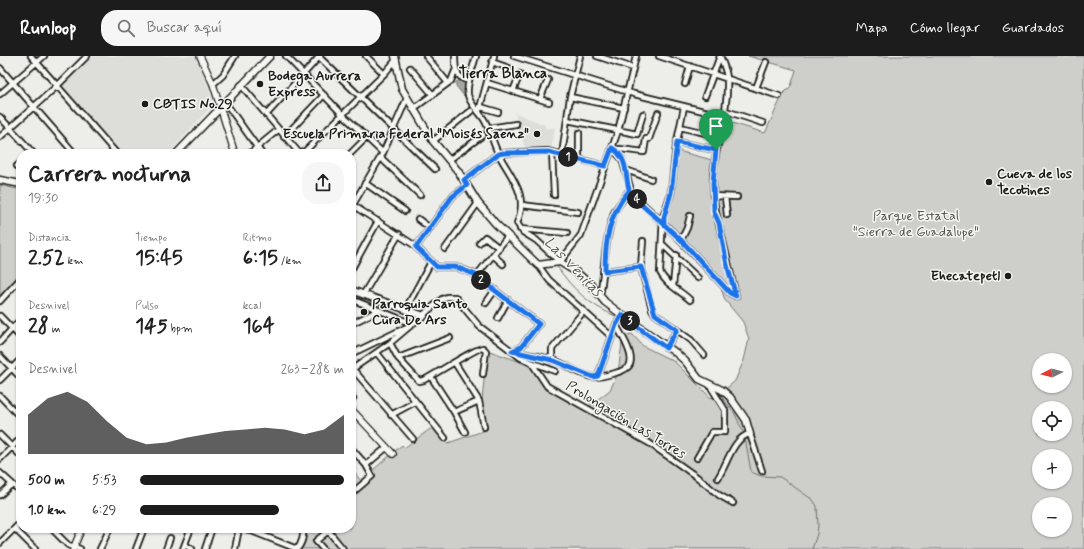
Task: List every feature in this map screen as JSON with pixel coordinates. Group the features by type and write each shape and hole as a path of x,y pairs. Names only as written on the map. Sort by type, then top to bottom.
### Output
{"main road":[{"path":"181,149 270,56"},
{"path":"396,58 400,82 407,98 433,141 466,182 478,203 508,236 538,265 556,263 576,272 590,284 621,317 685,361 698,379 722,390 730,397 746,420 746,435"},
{"path":"0,180 16,183"},
{"path":"356,292 424,316"}],"street":[{"path":"31,56 113,149"},
{"path":"0,94 44,56"},
{"path":"0,137 11,129 87,56"},
{"path":"200,56 223,105 234,149"},
{"path":"213,84 223,75 235,56"},
{"path":"286,56 420,195"},
{"path":"266,115 319,56 435,169"},
{"path":"366,56 384,74"},
{"path":"426,56 448,83"},
{"path":"413,109 454,78 456,71 455,56"},
{"path":"476,56 469,81 468,94 470,100 480,109 489,128 497,155 517,186 522,205 522,212 517,223 520,229 543,245 556,263 581,235 605,166 614,149 636,56"},
{"path":"480,109 494,56"},
{"path":"514,56 627,92 724,116"},
{"path":"562,155 574,74 580,56"},
{"path":"597,56 633,68"},
{"path":"659,56 779,96"},
{"path":"704,96 720,56"},
{"path":"614,149 626,170 629,191 681,240 730,293 736,296 727,265 719,223 714,212 713,169 726,110 727,78 720,56"},
{"path":"306,149 384,74 396,58"},
{"path":"492,62 509,68"},
{"path":"756,88 766,62"},
{"path":"685,84 690,66"},
{"path":"0,68 71,149"},
{"path":"410,68 433,95"},
{"path":"456,71 462,79 469,81"},
{"path":"514,91 520,74"},
{"path":"540,99 548,80"},
{"path":"487,83 549,102"},
{"path":"241,85 284,137 296,149"},
{"path":"284,137 324,95"},
{"path":"570,97 624,108"},
{"path":"356,199 382,155 407,98"},
{"path":"223,105 260,149"},
{"path":"684,106 677,142 671,193 664,217 660,272 662,276 690,300"},
{"path":"480,109 498,112"},
{"path":"726,110 763,123"},
{"path":"433,141 471,112"},
{"path":"614,149 644,152 646,139 649,139 658,113"},
{"path":"567,120 637,134 643,114"},
{"path":"0,116 29,149"},
{"path":"489,128 516,124"},
{"path":"680,127 714,135"},
{"path":"255,149 278,130"},
{"path":"579,133 579,160"},
{"path":"449,160 483,135"},
{"path":"355,149 366,138"},
{"path":"677,142 716,150"},
{"path":"416,247 452,197 466,182 497,155 523,152 552,152 605,166"},
{"path":"552,152 554,195"},
{"path":"626,170 651,179"},
{"path":"365,183 405,211"},
{"path":"600,296 605,271 605,245 615,212 622,199 629,191"},
{"path":"713,196 737,197"},
{"path":"725,196 727,215"},
{"path":"445,249 478,203"},
{"path":"522,205 578,212"},
{"path":"356,208 399,234 416,247 437,267 456,267 476,275 539,324 521,347 512,351"},
{"path":"681,240 687,228 690,216"},
{"path":"418,219 430,228"},
{"path":"356,261 378,221"},
{"path":"520,229 567,233"},
{"path":"364,295 399,234"},
{"path":"476,275 508,236"},
{"path":"479,243 485,237 499,248"},
{"path":"643,241 641,267 655,314 691,340 704,355"},
{"path":"662,244 698,278"},
{"path":"493,255 503,264"},
{"path":"673,286 676,256"},
{"path":"409,303 431,262"},
{"path":"538,265 550,280 611,336"},
{"path":"605,271 641,267"},
{"path":"0,300 16,283"},
{"path":"486,303 495,290"},
{"name":"Prolongación Las Torres","path":"424,316 447,297 456,299 479,326 512,351 531,362 547,386 649,443 697,477 719,495 734,503"},
{"path":"498,318 508,300"},
{"path":"356,301 412,324"},
{"path":"356,322 379,310"},
{"path":"552,360 552,349 584,312"},
{"path":"0,316 16,333"},
{"path":"356,352 412,324 424,316"},
{"path":"595,377 611,336 621,317"},
{"path":"356,366 390,344 412,324"},
{"path":"0,342 16,325"},
{"path":"512,351 552,360 595,377 621,372 631,364 626,342 616,325"},
{"path":"666,348 677,330"},
{"path":"398,358 450,338"},
{"path":"390,344 398,358 419,381 431,377 478,347 483,348 486,351 483,374"},
{"path":"377,353 445,438"},
{"path":"0,356 16,372"},
{"path":"531,362 555,371"},
{"path":"455,363 479,400 484,427"},
{"path":"0,380 16,364"},
{"path":"356,373 413,439"},
{"path":"431,377 465,432"},
{"path":"698,458 712,432 725,432 725,410 709,384"},
{"path":"0,396 16,413"},
{"path":"454,412 479,400"},
{"path":"391,415 415,402"},
{"path":"356,415 393,454"},
{"path":"0,435 16,451"},
{"path":"718,478 735,447 746,435 762,471"},
{"path":"0,459 16,443"},
{"path":"366,465 386,448"},
{"path":"356,454 366,465 372,476 356,490"},
{"path":"0,473 16,488"},
{"path":"0,496 12,484"},
{"path":"0,543 15,529"},
{"path":"19,533 35,549"},
{"path":"56,533 68,545 76,548 80,533"},
{"path":"100,549 108,533"},
{"path":"136,549 142,533"},
{"path":"189,533 184,547 192,549"},
{"path":"205,549 210,533"},
{"path":"235,549 238,533"},
{"path":"256,533 295,549 298,548 304,533"},
{"path":"323,533 316,541 323,549"},
{"path":"330,533 343,549"},
{"path":"166,549 170,538"}],"shaded area":[{"name":"CBTIS No.29","path":"92,56 195,56 209,88 212,99 209,109 173,149 119,149 62,86"},
{"path":"460,80 466,84 466,95 464,96 456,86 456,82"},
{"name":"Escuela Primaria Federal \"Moisés Saenz\"","path":"515,113 545,125 545,128 555,128 551,150 525,148"}],"green space":[{"name":"Parque Estatal \"Sierra de Guadalupe\"","path":"748,56 1084,56 1084,549 300,549 303,533 356,533 356,475 364,485 375,476 373,470 402,445 404,448 433,427 448,443 486,430 482,400 487,350 518,361 537,370 549,390 581,406 589,406 610,390 618,373 623,336 632,334 643,346 675,362 711,398 721,393 735,381 744,360 749,339 743,322 725,300 721,288 681,247 665,226 678,151 716,161 726,121 765,133 783,94 791,86 796,70"},
{"path":"0,185 16,189 16,282 0,298"}],"waterway":[{"name":"Las Venitas","path":"465,96 468,102"},
{"name":"Las Venitas","path":"479,116 489,136"},
{"name":"Las Venitas","path":"493,146 495,153"},
{"name":"Las Venitas","path":"498,157 516,191"},
{"name":"Las Venitas","path":"515,222 517,215"},
{"name":"Las Venitas","path":"531,240 538,245"},
{"name":"Las Venitas","path":"548,254 553,261"},
{"name":"Las Venitas","path":"556,265 569,282 583,296 599,308 618,317"},
{"name":"Las Venitas","path":"681,362 691,373"},
{"name":"Las Venitas","path":"701,384 708,386"},
{"name":"Las Venitas","path":"716,391 734,412 744,434"},
{"name":"Las Venitas","path":"745,437 751,472 761,476 780,477 813,500 817,506 817,534 812,549"}],"place":[{"name":"Bodega Aurrera Express","path":"260,84"},
{"name":"CBTIS No.29","path":"145,104"},
{"name":"Escuela Primaria Federal \"Moisés Saenz\"","path":"537,134"},
{"name":"Cueva de los Tecotines","path":"989,182"},
{"name":"Ehecatepetl","path":"1008,276"},
{"name":"Parroquia Santo Cura De Ars","path":"364,312"}],"district":[{"name":"Tierra Blanca","path":"503,74"}],"route":[{"path":"716,150 677,142 671,193 664,217 664,224 631,194 622,159 616,150 612,148 605,166 548,152 498,154 464,180 467,185 452,197 416,247 437,267 456,267 476,275 539,324 521,347 512,351 552,360 593,377 598,376 611,336 622,315 666,348 677,330 655,314 652,309 641,267 605,271 605,245 615,212 622,199 629,191 631,194 681,240 730,293 736,296 727,265 719,223 714,212 713,169 716,150"}]}
